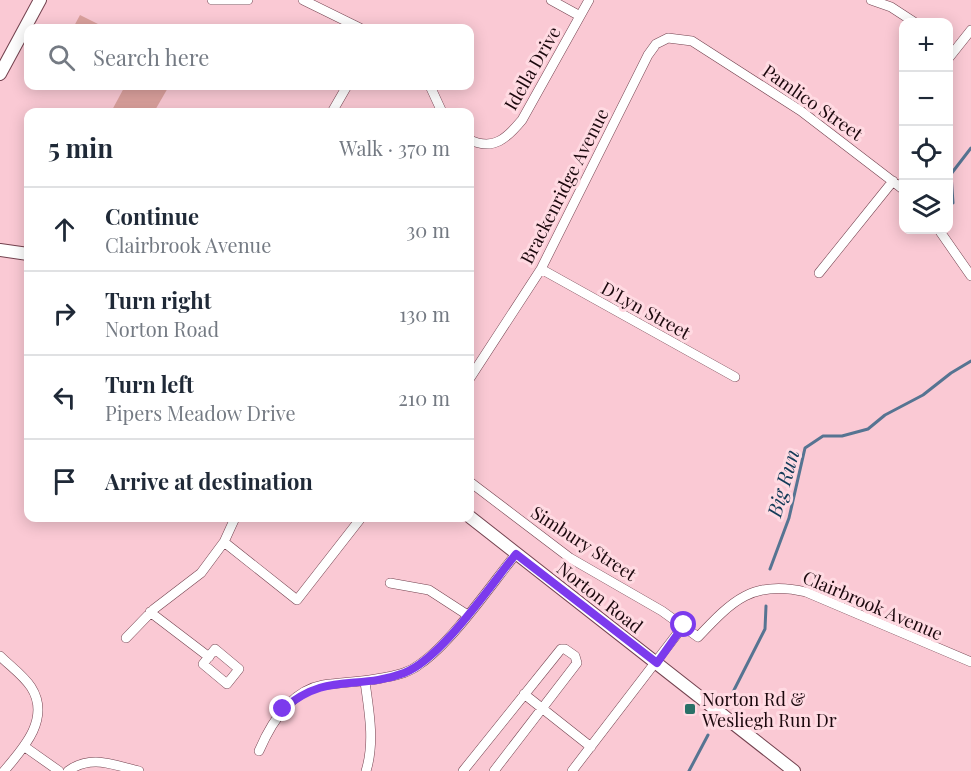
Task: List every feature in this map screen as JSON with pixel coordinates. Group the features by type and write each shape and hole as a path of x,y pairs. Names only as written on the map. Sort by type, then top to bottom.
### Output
{"main road":[{"path":"27,24 40,0"},
{"path":"0,74 24,30"},
{"path":"0,250 24,253"},
{"name":"Norton Road","path":"474,520 794,771"}],"street":[{"path":"212,0 248,0"},
{"path":"303,0 352,24"},
{"path":"551,0 580,15"},
{"name":"Idella Drive","path":"474,142 495,145 510,134 522,120 589,0"},
{"path":"871,0 891,7 908,18"},
{"path":"953,50 971,30"},
{"name":"Brackenridge Avenue","path":"474,372 541,269 652,49 662,41 677,37 699,45"},
{"name":"Pamlico Street","path":"699,45 801,111 899,186"},
{"path":"334,108 345,90"},
{"path":"432,90 440,108"},
{"path":"819,273 893,181"},
{"path":"942,234 971,276"},
{"name":"D'Lyn Street","path":"541,269 735,377"},
{"name":"Simbury Street","path":"474,485 570,558 684,625"},
{"path":"126,638 150,612 201,573 224,542 233,522"},
{"path":"224,542 297,600 358,522"},
{"path":"259,751 274,720 298,696 321,686 365,682 404,674 419,665 433,654 516,554"},
{"path":"390,583 429,590 466,615"},
{"name":"Clairbrook Avenue","path":"684,625 698,637 741,597 754,591 787,587 806,592 971,662"},
{"path":"150,612 209,657"},
{"path":"572,771 684,625"},
{"path":"463,771 561,649 565,649 575,656 577,663 494,771"},
{"path":"0,656 29,684 35,698 35,727 25,747 4,771"},
{"path":"365,682 370,723 369,759 366,771"},
{"path":"525,694 591,747"},
{"path":"25,747 59,771"},
{"path":"68,771 83,761 92,761 139,771"}],"building":[{"path":"80,15 98,24 75,24"},
{"path":"123,90 167,90 156,108 113,108"}],"waterway":[{"path":"951,180 951,174 971,148"},
{"name":"Big Run","path":"770,569 789,518 805,448 823,436 842,436 868,429 885,415 923,395 971,361"},
{"name":"Big Run","path":"732,694 765,629 766,606"},
{"name":"Big Run","path":"689,771 708,735"}],"place":[{"name":"Norton Rd & Wesliegh Run Dr","path":"690,709"}],"route":[{"path":"283,709 298,696 321,686 365,682 404,674 419,665 433,654 449,636 516,554 657,663 684,625"}]}
